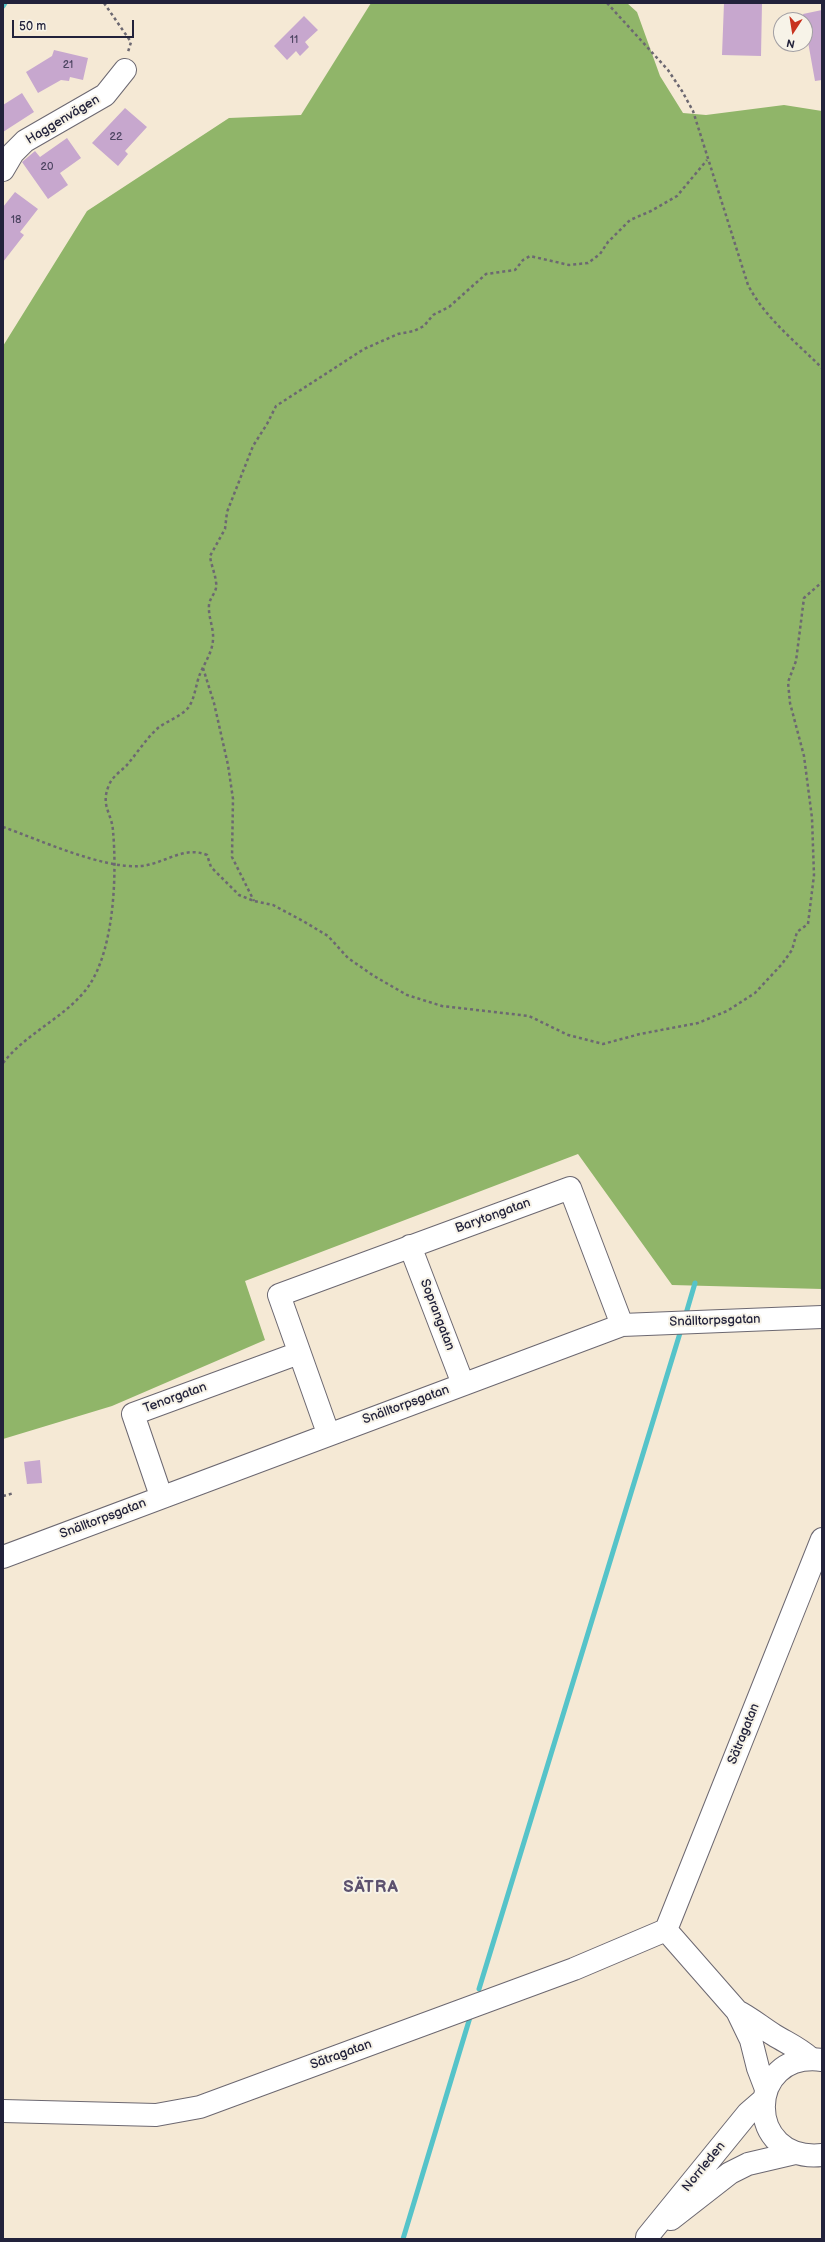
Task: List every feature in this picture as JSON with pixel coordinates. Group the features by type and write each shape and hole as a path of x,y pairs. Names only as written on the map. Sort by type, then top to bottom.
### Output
{"street":[{"name":"Haggenvägen","path":"3,170 13,153 25,141 105,95 125,70"},
{"name":"Barytongatan","path":"299,1353 279,1295 570,1188 622,1325"},
{"name":"Soprangatan","path":"410,1246 463,1384"},
{"name":"Snälltorpsgatan","path":"3,1557 161,1496 622,1325 822,1317"},
{"path":"299,1353 328,1434"},
{"name":"Tenorgatan","path":"161,1496 134,1414 299,1353"},
{"name":"Sätragatan","path":"3,2111 156,2115 200,2107 574,1969 666,1930 822,1539"},
{"path":"666,1930 737,2011 752,2040 765,2095 763,2112 770,2133 777,2141 813,2156"},
{"path":"737,2011 751,2018 773,2034 798,2047 816,2059"},
{"name":"Norrleden","path":"645,2238 748,2113 765,2095 772,2079 784,2067 799,2060 816,2059"},
{"name":"Norrleden","path":"645,2238 694,2203 730,2173 748,2164 813,2156"}],"path":[{"path":"104,3 131,42 125,70"},
{"path":"607,3 658,59 682,91 693,111 707,160 737,246 748,285 754,298 766,314 822,368"},
{"path":"3,1063 13,1050 32,1034 74,1004 90,984 102,958 108,937 114,866 113,829 106,810 105,796 109,783 159,728 188,707 203,668 210,655 213,639 209,602 216,593 217,583 210,556 225,529 227,512 253,446 276,406 289,400 324,377 331,369 364,348 398,334 414,331 424,326 433,315 449,307 486,274 515,270 523,260 530,256 569,265 588,263 600,254 608,242 630,220 651,211 677,196 707,160"},
{"path":"3,827 114,866 142,866 187,852 202,853 207,855 211,867 239,895 254,901 273,905 328,936 348,958 374,976 407,995 442,1006 529,1016 568,1035 603,1044 640,1034 698,1023 727,1011 755,994 792,950 797,932 808,924 814,875 812,818 804,756 790,703 788,682 796,661 804,598 822,582"},
{"path":"203,668 214,703 228,765 233,799 232,857 254,901"},
{"path":"3,1496 14,1493"}],"green space":[{"path":"371,3 627,3 637,12 660,76 683,113 706,115 784,105 822,111 822,1289 672,1285 578,1154 245,1281 265,1340 112,1406 3,1439 3,346 87,211 229,118 301,115"}],"building":[{"path":"724,3 762,3 761,56 722,55"},
{"path":"822,10 822,80 815,81 810,52 813,52 812,12"},
{"path":"304,16 318,30 305,42 309,47 300,56 296,51 287,60 274,46"},
{"path":"54,50 88,58 83,80 70,77 69,81 61,80 38,93 26,72 52,56"},
{"path":"22,93 34,112 3,132 3,105"},
{"path":"125,108 147,127 125,151 128,154 118,166 92,143"},
{"path":"67,138 81,158 60,173 68,185 48,199 22,162 35,151 40,157"},
{"path":"15,192 38,209 20,232 24,235 3,262 3,207"},
{"path":"40,1460 42,1483 27,1484 24,1462"}],"waterway":[{"path":"685,1317 695,1283"},
{"path":"479,1989 680,1333"},
{"path":"403,2239 471,2014"}],"district":[{"name":"SÄTRA","path":"371,1888"}]}
